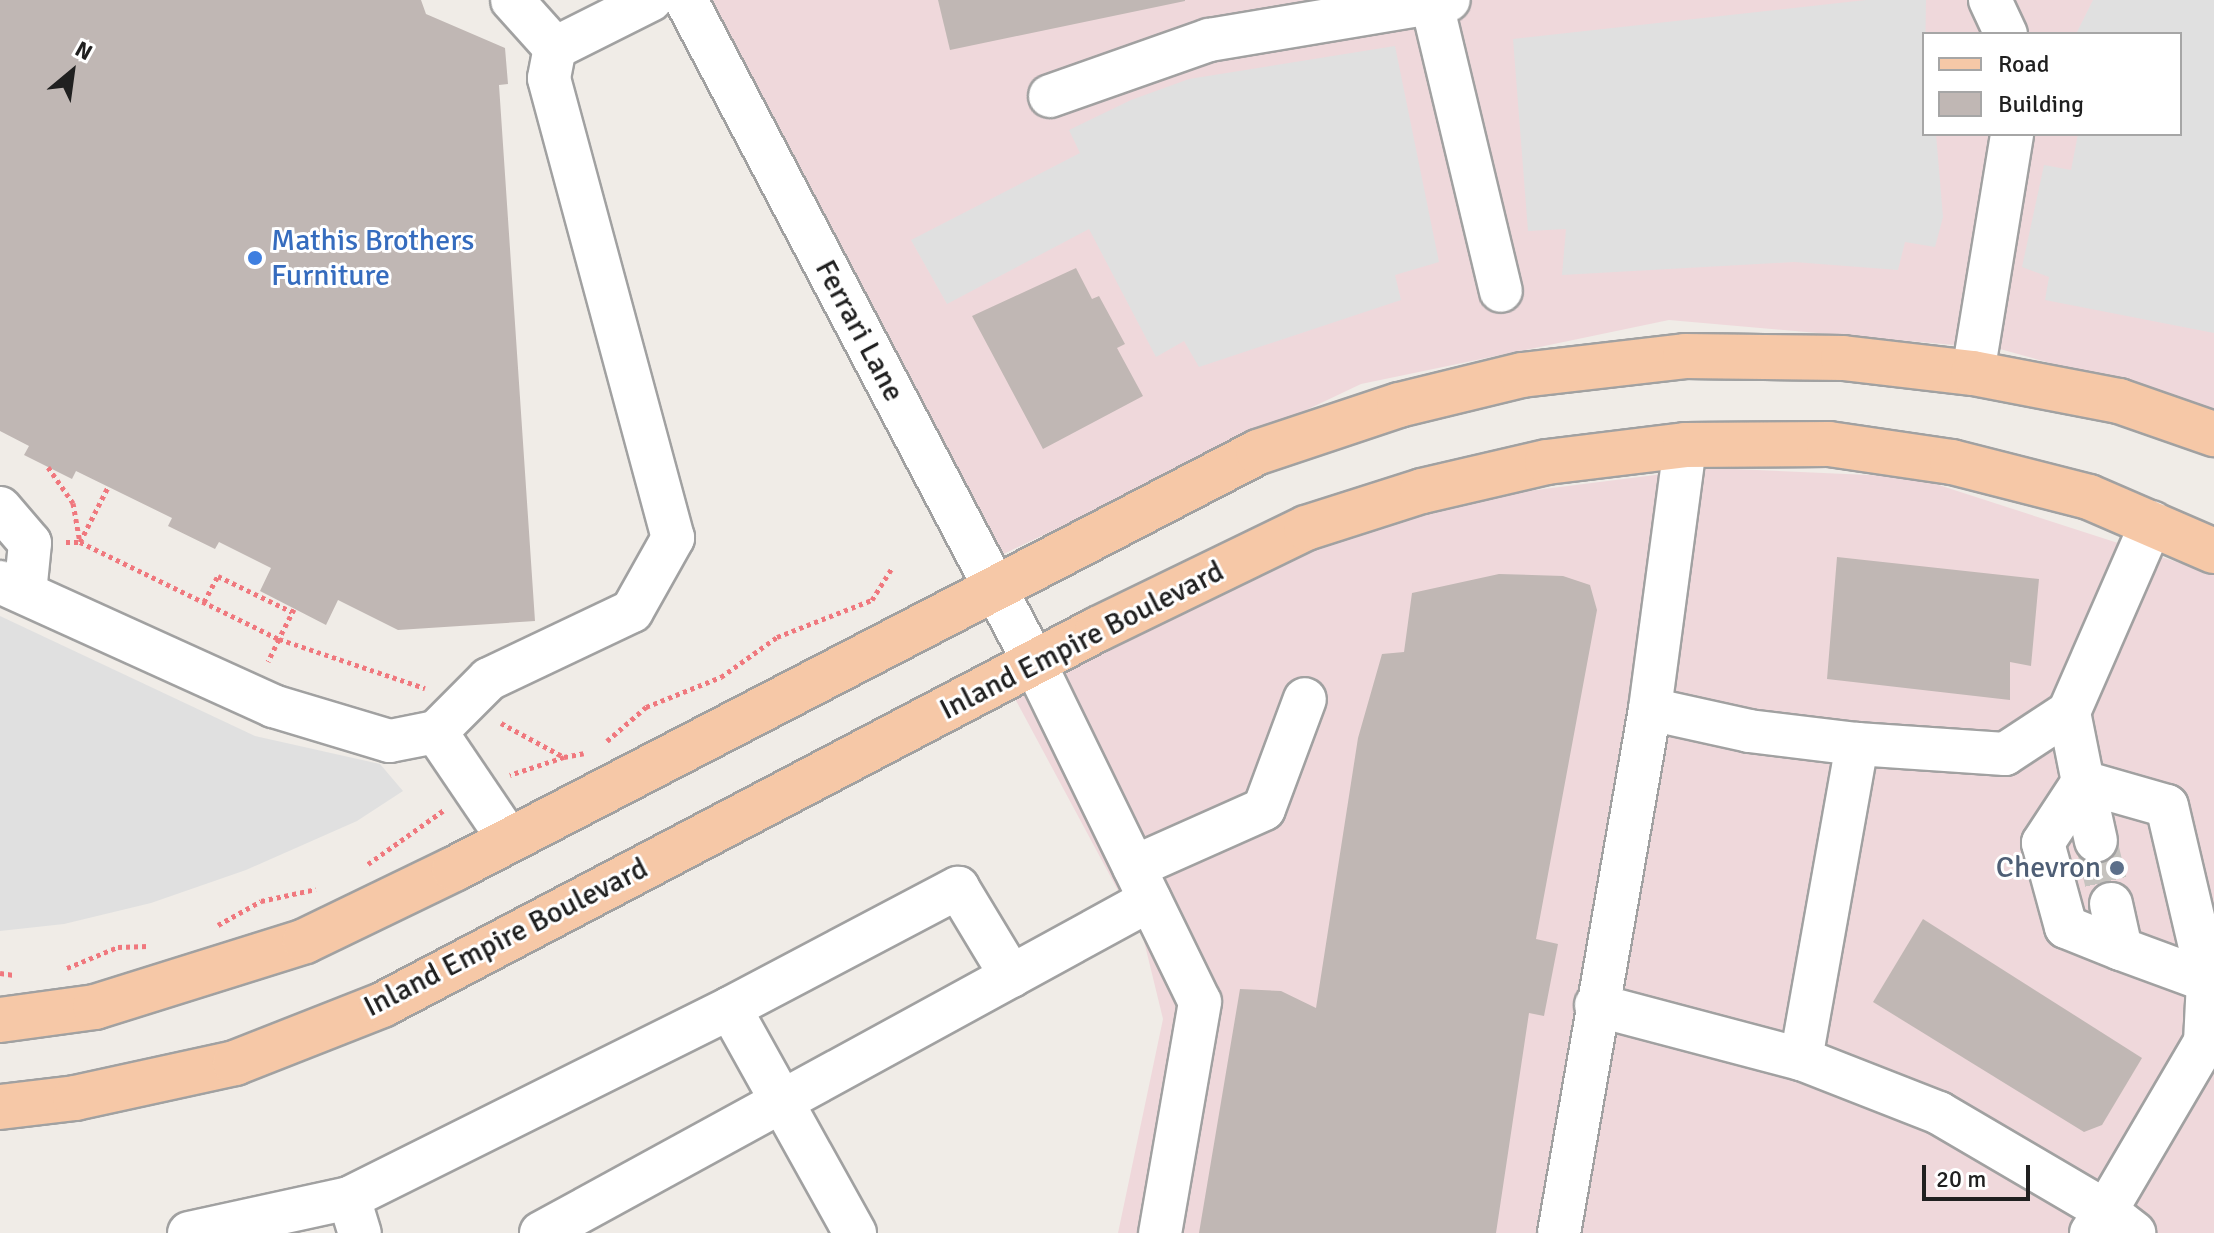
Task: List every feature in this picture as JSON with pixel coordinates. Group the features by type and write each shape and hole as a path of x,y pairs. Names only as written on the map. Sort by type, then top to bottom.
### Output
{"main road":[{"path":"0,1020 95,1007 305,941 509,840 994,586 1258,452 1399,405 1522,375 1685,356 1843,358 1973,373 2119,401 2214,434"},
{"name":"Inland Empire Boulevard","path":"0,1107 75,1098 235,1063 369,1010 1034,662 1306,528 1422,491 1547,462 1685,445 1829,444 1952,462 2089,497 2214,551"}],"street":[{"path":"512,0 555,48"},
{"path":"555,48 651,0"},
{"name":"Ferrari Lane","path":"686,0 1034,662 1200,1002 1160,1233"},
{"path":"1990,0 2005,32"},
{"path":"1050,96 1209,40 1437,1 1501,291"},
{"path":"0,508 30,543 13,587 251,696 390,741 489,679 632,611 673,538 549,78 555,48"},
{"path":"1973,373 2012,136"},
{"path":"1559,1233 1596,1005 1650,709 1685,445"},
{"path":"1650,709 1749,731 1857,744 2005,754 2069,712 2152,522"},
{"path":"541,1233 1011,976 1142,883 1264,809 1305,699"},
{"path":"437,712 477,793 509,840"},
{"path":"2069,712 2096,841"},
{"path":"1801,1059 1857,744"},
{"path":"1596,1005 1801,1059 1939,1113 2110,1226 2205,1042 2208,981 2167,806 2083,782"},
{"path":"2083,782 2043,843 2066,927 2208,981"},
{"path":"189,1233 354,1216 730,1008 958,888 1011,976"},
{"path":"2111,904 2121,949"},
{"path":"730,1008 855,1233"}],"path":[{"path":"48,467 73,503 80,542"},
{"path":"80,542 108,487"},
{"path":"53,541 80,542 437,712"},
{"path":"362,869 412,829 520,770 596,748 646,707 721,677 777,637 872,600 892,568"},
{"path":"204,602 218,576 293,610 251,696"},
{"path":"500,722 564,757"},
{"path":"209,932 261,901 330,884"},
{"path":"63,970 118,947 160,946"},
{"path":"0,973 23,977"}],"shaded area":[{"path":"709,0 2214,0 2214,409 2000,349 1669,320 1361,384 993,559"},
{"path":"1866,0 1926,0 1926,32 1922,32 1922,136 1936,136 1943,217 1935,247 1905,242 1898,270 1794,262 1562,275 1566,229 1528,231 1513,39"},
{"path":"2093,0 2214,0 2214,333 2045,300 2049,277 2022,267 2044,165 2071,170 2078,136 2182,136 2182,32 2077,32"},
{"path":"1395,46 1439,262 1395,275 1401,300 1199,367 1184,341 1156,357 1089,229 947,304 911,240 1080,153 1069,130 1131,100 1189,79"},
{"path":"1711,468 1914,477 2214,574 2214,1233 1118,1233 1163,1019 1143,937 1013,695 1260,562 1479,497"},
{"path":"0,616 255,736 380,764 403,791 357,821 246,870 151,903 64,924 0,931"}],"building":[{"name":"Mathis Brothers Furniture","path":"0,0 421,0 426,14 505,48 508,84 499,85 535,621 398,630 338,600 326,625 260,591 271,568 219,542 215,549 168,526 172,518 76,471 72,479 24,455 29,446 0,431"},
{"path":"938,0 1185,0 1185,1 950,50"},
{"path":"1076,268 1092,299 1099,296 1125,344 1117,348 1143,396 1043,449 972,316"},
{"path":"1837,557 2039,579 2031,666 2010,662 2010,700 1827,679"},
{"path":"1499,574 1563,576 1590,585 1597,610 1536,939 1558,944 1544,1016 1529,1013 1496,1233 1199,1233 1240,989 1281,991 1316,1008 1358,738 1382,654 1404,652 1412,593"},
{"path":"1923,919 2142,1058 2102,1125 2084,1132 1873,1002"}],"tunnel":[{"path":"2096,841 2111,904"}],"place":[{"name":"Mathis Brothers Furniture","path":"255,258"},
{"name":"Chevron","path":"2117,868"}]}
